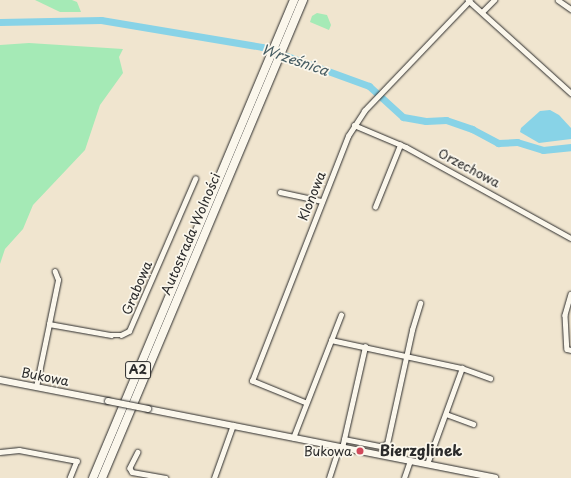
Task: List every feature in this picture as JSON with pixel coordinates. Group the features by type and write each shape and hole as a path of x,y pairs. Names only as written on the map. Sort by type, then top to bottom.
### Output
{"highway":[{"name":"Autostrada Wolności","path":"102,478 273,59 294,0"},
{"name":"Autostrada Wolności","path":"279,44 303,0"},
{"name":"Autostrada Wolności","path":"93,478 273,59"}],"main road":[{"name":"Bukowa","path":"0,380 233,426"},
{"path":"233,426 495,478"}],"street":[{"path":"469,0 483,11 571,92"},
{"name":"Klonowa","path":"306,402 252,381 322,201 354,125 383,91 469,0"},
{"path":"483,11 494,0"},
{"path":"558,0 571,7"},
{"name":"Orzechowa","path":"354,125 400,145 571,238"},
{"path":"375,207 400,145"},
{"name":"Grabowa","path":"49,324 111,335 121,335 129,330 195,179"},
{"path":"280,192 322,201"},
{"path":"36,386 58,280 55,272"},
{"path":"569,350 565,315 571,295"},
{"path":"344,439 381,446 387,444 406,356 420,303"},
{"path":"293,438 341,315"},
{"path":"331,340 462,368 490,378"},
{"path":"329,478 344,439 365,347"},
{"path":"427,464 462,368"},
{"path":"446,414 474,424"},
{"path":"214,478 233,426"},
{"path":"0,452 19,450 77,461 70,478"},
{"path":"138,452 130,468 132,472 165,478"},
{"path":"404,478 410,461"}],"green space":[{"path":"35,0 72,0 77,2 81,12 60,12"},
{"path":"317,13 327,15 331,25 329,30 310,22 312,16"},
{"path":"29,43 123,49 119,57 123,73 100,105 85,150 33,205 23,229 5,249 0,264 0,45"}],"water":[{"path":"550,110 559,115 571,128 571,139 539,143 520,132 521,128 540,111"}],"waterway":[{"name":"Wrześnica","path":"0,22 101,20 262,47 369,86 403,117 426,121 446,120 472,129 498,143 517,142 543,150 571,147"}],"place":[{"name":"Bukowa","path":"360,451"}],"district":[{"name":"Bierzglinek","path":"421,450"}]}
